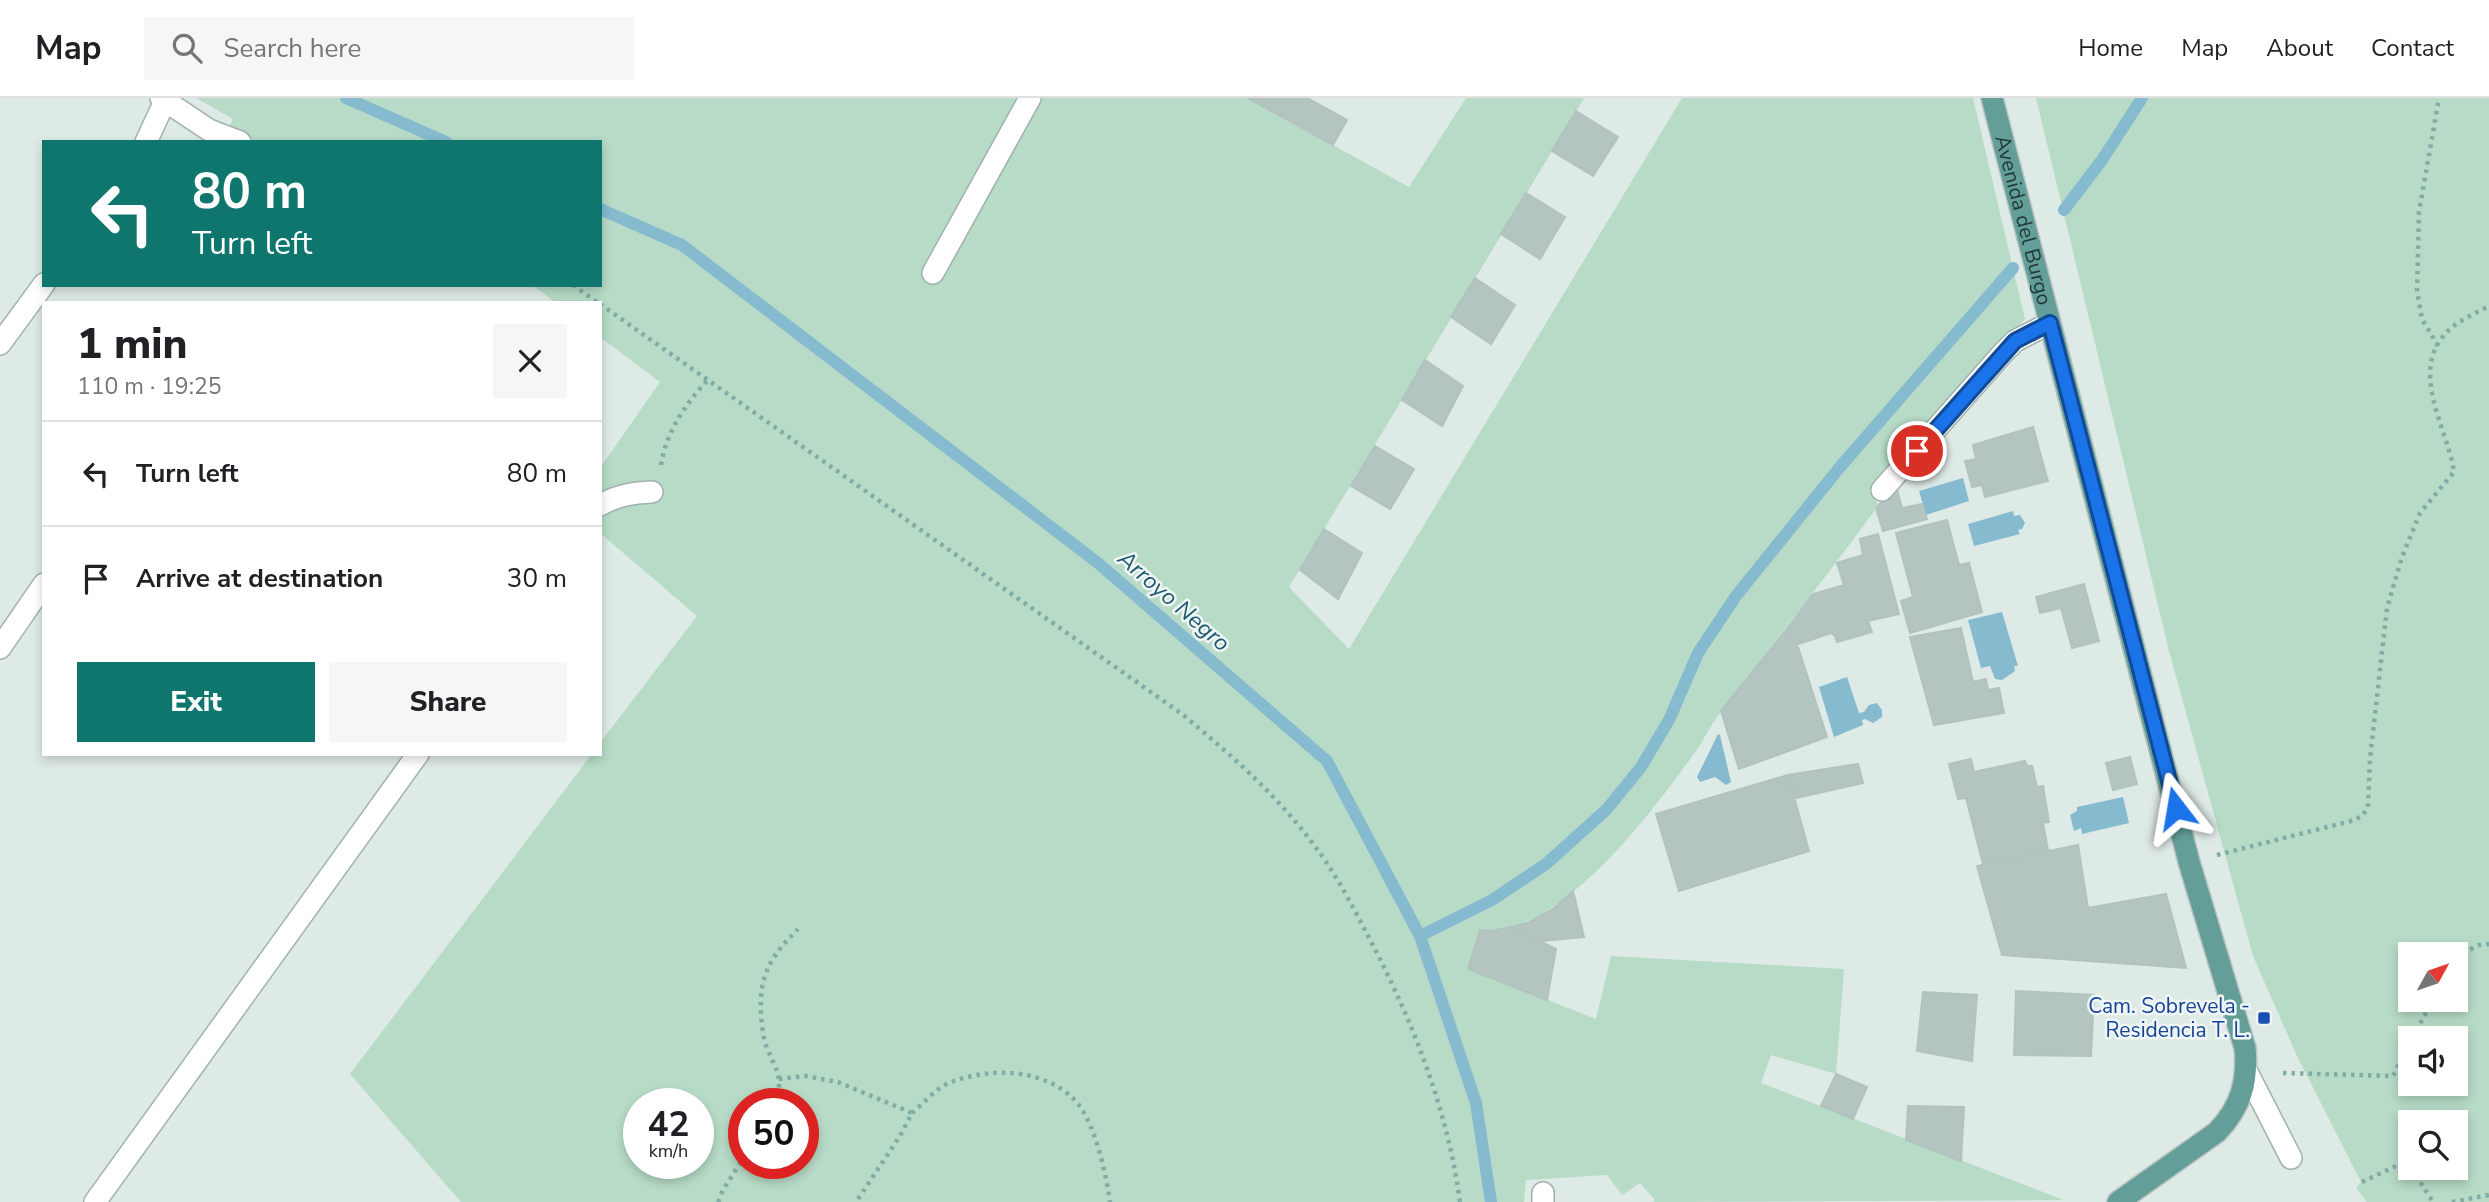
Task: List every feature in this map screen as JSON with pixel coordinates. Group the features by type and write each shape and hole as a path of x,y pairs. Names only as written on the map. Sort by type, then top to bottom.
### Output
{"main road":[{"name":"Avenida del Burgo","path":"1992,98 2189,862 2239,1023 2247,1072"},
{"path":"2118,1202 2217,1132 2234,1112 2247,1072"}],"street":[{"path":"933,273 1030,98"},
{"path":"147,140 163,100 209,130 235,140"},
{"path":"0,344 42,287"},
{"path":"1882,490 2015,341 2050,323"},
{"path":"602,504 629,493 652,492"},
{"path":"0,648 42,587"},
{"path":"95,1202 417,756"},
{"path":"2247,1072 2291,1158"}],"path":[{"path":"2438,346 2422,320 2417,292 2419,212 2440,98"},
{"path":"576,287 595,301"},
{"path":"602,306 1182,714 1236,759 1275,798 1316,846 1354,908 1394,985 1441,1105 1455,1162 1461,1202"},
{"path":"2224,853 2355,820 2363,815 2368,807 2371,746 2387,608 2402,557 2420,513 2454,472 2438,420 2430,379 2433,355 2447,332 2489,306"},
{"path":"652,492 670,434 691,397 707,381"},
{"path":"779,1088 779,1069 766,1046 760,994 764,975 778,949 798,929"},
{"path":"2468,950 2489,944"},
{"path":"2247,1072 2393,1076 2398,1066"},
{"path":"856,1202 912,1113 947,1083 991,1072 1032,1076 1062,1089 1080,1107 1096,1142 1107,1178 1110,1202"},
{"path":"779,1079 805,1076 838,1082 912,1113"},
{"path":"2362,1182 2396,1166 2417,1177 2433,1202"},
{"path":"718,1202 730,1179"},
{"path":"2452,1202 2489,1195"}],"green space":[{"path":"196,98 1248,98 1409,187 1466,98 1584,98 1289,587 1349,649 1682,98 1973,98 2025,319 1872,490 1878,506 1720,713 1695,753 1652,810 1599,868 1570,894 1540,915 1510,927 1480,930 1469,969 1596,1019 1611,956 1844,969 1836,1074 1771,1055 1761,1083 2064,1200 1653,1202 1655,1200 1640,1183 1622,1195 1607,1175 1526,1180 1524,1202 461,1202 350,1074 590,756 602,756 602,740 697,616 602,535 602,465 660,382 602,338 602,301 553,301 535,287 602,287 602,140 222,140 233,119"},
{"path":"2036,98 2489,98 2489,1202 2367,1202 2356,1188 2361,1182 2297,1056 2253,956 2169,651"}],"water":[{"path":"1963,478 1969,501 1926,515 1919,491"},
{"path":"2013,511 2014,516 2020,515 2025,523 2022,529 2018,530 2020,534 1974,546 1968,524"},
{"path":"2002,612 2018,666 2014,666 2015,671 2002,680 1995,679 1990,666 1981,668 1968,620"},
{"path":"1847,677 1859,713 1864,712 1869,705 1877,703 1882,710 1882,717 1873,723 1862,720 1863,725 1834,737 1819,687"},
{"path":"1718,734 1731,782 1726,785 1715,777 1700,782 1697,777"},
{"path":"2123,797 2129,823 2082,834 2081,828 2074,831 2070,815 2077,811 2077,807"}],"building":[{"path":"1248,98 1307,98 1347,120 1333,145"},
{"path":"1576,111 1618,137 1593,176 1552,151"},
{"path":"1526,193 1565,217 1540,259 1501,234"},
{"path":"1475,278 1515,305 1491,344 1451,317"},
{"path":"1425,360 1463,386 1442,426 1402,400"},
{"path":"2033,427 2048,481 1985,497 1982,485 1972,487 1965,461 1976,459 1973,445"},
{"path":"1375,446 1414,469 1390,509 1351,486"},
{"path":"1896,486 1902,508 1922,504 1927,519 1883,531 1876,508"},
{"path":"1947,520 1959,565 1969,563 1982,612 1910,633 1901,601 1913,597 1896,533"},
{"path":"1324,529 1362,553 1338,599 1300,570"},
{"path":"1878,534 1899,614 1868,621 1872,632 1837,642 1831,633 1793,646 1787,629 1813,594 1844,585 1837,563 1863,555 1860,539"},
{"path":"2084,584 2099,641 2072,648 2061,608 2040,613 2036,597"},
{"path":"1961,628 1973,682 1986,679 1988,690 1999,688 2004,713 1934,725 1910,637"},
{"path":"1787,629 1793,646 1798,647 1827,737 1739,769 1721,711"},
{"path":"2130,757 2137,784 2113,790 2106,763"},
{"path":"1971,759 1974,772 2025,761 2027,766 2032,766 2037,787 2043,786 2049,822 2043,823 2048,850 1983,864 1966,798 1958,799 1949,764"},
{"path":"1858,764 1863,783 1796,798 1788,775"},
{"path":"1788,775 1809,851 1679,891 1656,814"},
{"path":"2078,845 2088,908 2166,894 2186,968 2002,955 1977,866"},
{"path":"1573,891 1584,937 1541,941 1512,927 1527,923 1554,908"},
{"path":"1512,927 1556,949 1547,1000 1468,969 1480,930"},
{"path":"2016,991 2094,995 2091,1056 2014,1055"},
{"path":"1923,992 1977,995 1972,1061 1917,1051"},
{"path":"1836,1074 1867,1087 1853,1119 1821,1106"},
{"path":"1908,1106 1964,1107 1961,1161 1906,1140"}],"waterway":[{"name":"Arroyo Negro","path":"346,98 441,140"},
{"path":"2064,210 2102,160 2142,98"},
{"name":"Arroyo Negro","path":"602,210 682,245 1098,563 1327,761 1420,936 1476,1103 1491,1202"},
{"path":"1420,936 1492,900 1546,864 1607,809 1641,767 1669,720 1698,653 1736,596 1840,467 2013,268"}],"place":[{"name":"Cam. Sobrevela - Residencia T. L.","path":"2264,1018"}],"route":[{"path":"1917,451 2015,341 2050,323 2176,808"}]}
